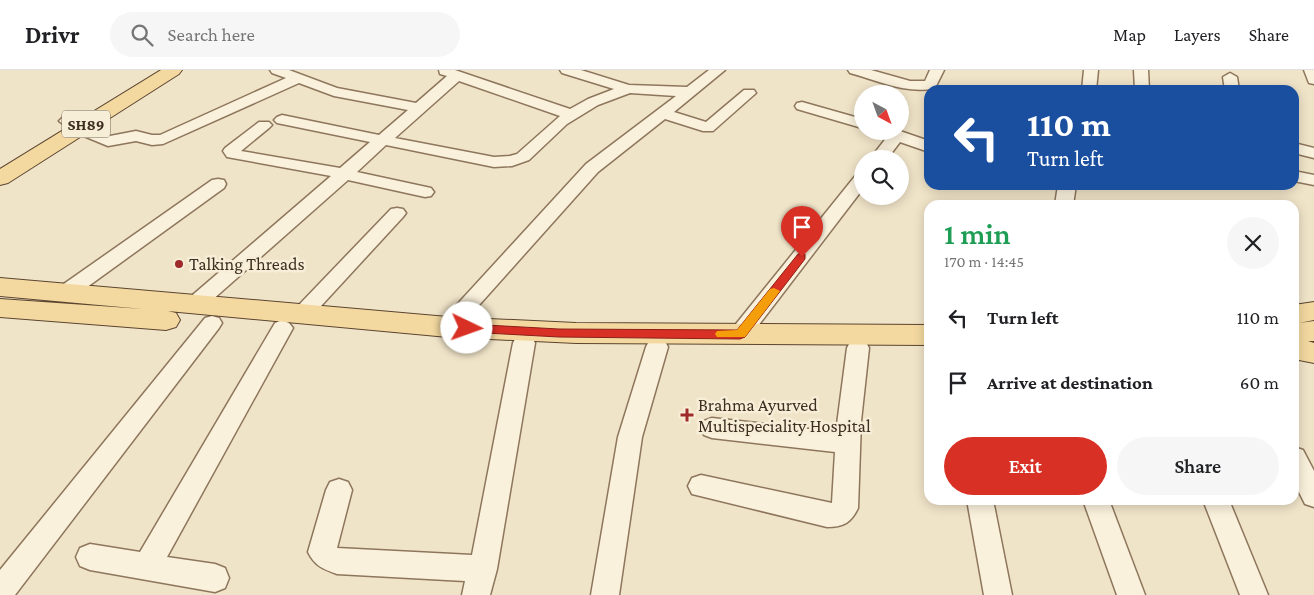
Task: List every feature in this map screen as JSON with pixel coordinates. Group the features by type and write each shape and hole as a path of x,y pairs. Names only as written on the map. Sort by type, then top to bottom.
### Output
{"main road":[{"name":"SH89","path":"0,178 151,70"},
{"name":"SH89","path":"0,162 73,125 173,70"},
{"path":"0,287 66,292 204,314"},
{"path":"0,308 204,314 293,321 559,333 924,335"},
{"path":"1299,313 1314,311"},
{"path":"293,321 446,341 796,350 924,347"},
{"path":"1299,332 1314,331"},
{"path":"1299,350 1314,353"}],"street":[{"path":"277,70 334,92 421,108"},
{"path":"442,70 572,115"},
{"path":"567,70 628,89 691,92"},
{"path":"448,327 592,168 718,70"},
{"path":"855,70 910,85 930,85 937,70"},
{"path":"1090,85 1091,70"},
{"path":"1141,70 1142,85"},
{"path":"1311,70 1314,80"},
{"path":"0,592 204,314 345,174 457,75"},
{"path":"73,125 108,141 136,136 156,140 172,135 299,78"},
{"path":"282,120 383,142 494,162 512,161 523,157 562,121 593,102 628,89"},
{"path":"663,113 708,128 749,93"},
{"path":"802,106 854,122"},
{"path":"234,107 262,122 231,151 233,154 345,174 425,192"},
{"path":"909,140 924,145"},
{"path":"1299,149 1314,153"},
{"path":"1299,177 1314,180"},
{"path":"66,292 218,184"},
{"path":"740,334 854,189"},
{"path":"146,566 293,321 397,213"},
{"path":"476,595 483,569 524,343"},
{"path":"605,595 630,437 657,347"},
{"path":"701,486 827,515 838,515 845,508 848,444 858,348"},
{"path":"712,428 848,444"},
{"path":"1299,468 1314,496"},
{"path":"339,490 322,552 328,558 338,561 483,569"},
{"path":"981,505 998,595"},
{"path":"1098,505 1131,595"},
{"path":"1218,505 1254,595"},
{"path":"90,557 215,578"}],"slow traffic":[{"path":"721,334 740,334 774,291"}],"place":[{"name":"Talking Threads","path":"179,264"},
{"name":"Brahma Ayurved Multispeciality Hospital","path":"687,415"}],"route":[{"path":"467,328 559,333 740,334 802,257"}]}
